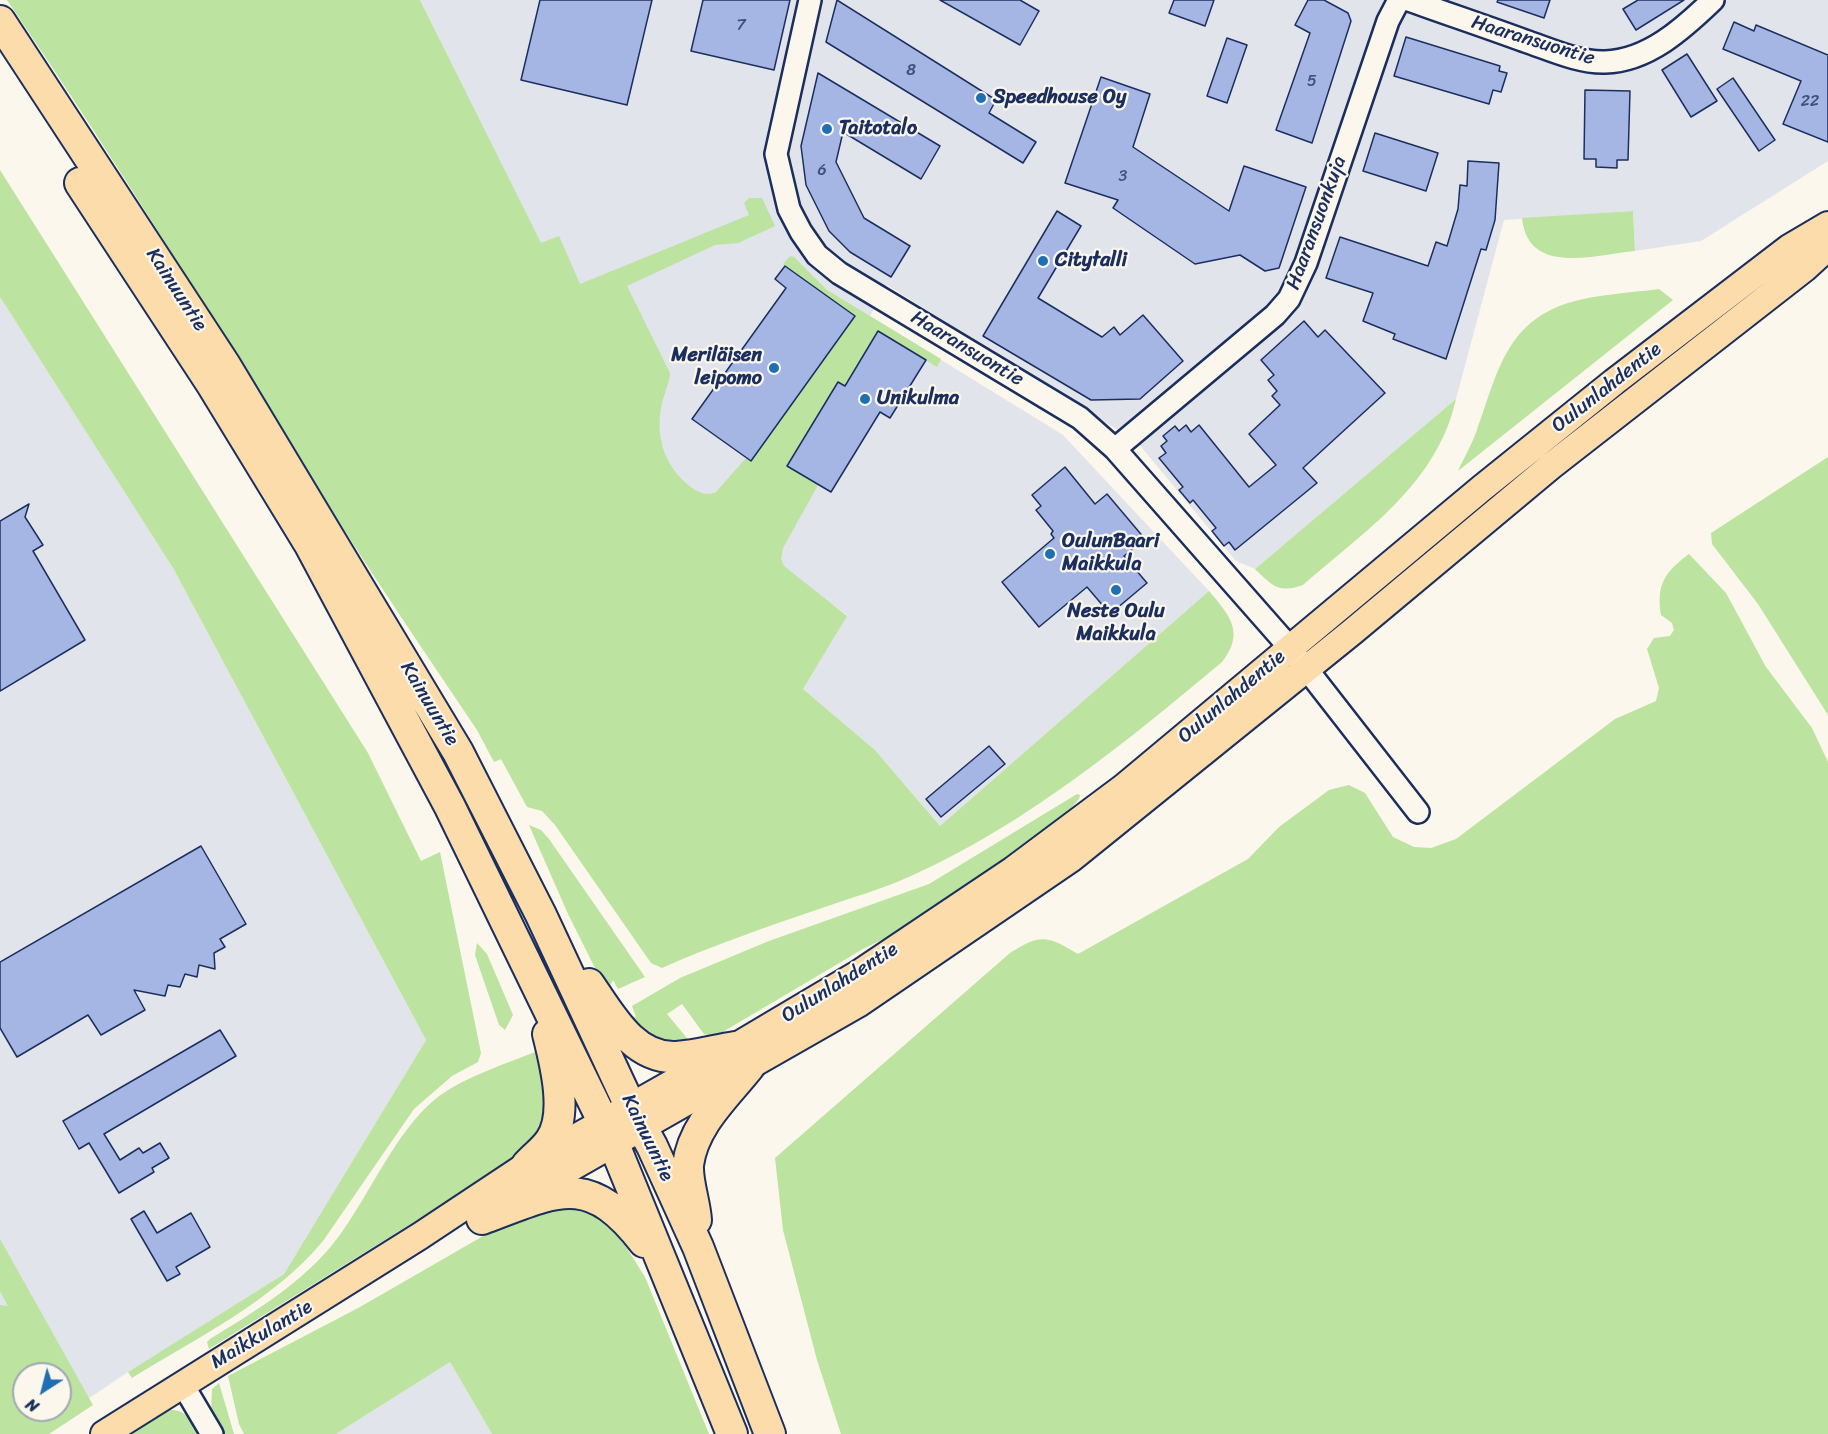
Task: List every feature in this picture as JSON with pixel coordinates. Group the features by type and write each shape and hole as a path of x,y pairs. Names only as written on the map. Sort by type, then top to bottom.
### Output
{"highway":[{"name":"Kainuuntie","path":"0,21 225,364 329,533 458,752 541,915 698,1247 770,1434"},
{"name":"Kainuuntie","path":"0,60 211,383 310,545 450,807 608,1132 732,1434"},
{"path":"541,915 620,1029 642,1047 663,1056 742,1057 708,1116 688,1166 695,1206 698,1247"},
{"path":"527,1165 550,1141 558,1120 559,1094 556,1068 538,987"},
{"path":"482,1219 537,1198 566,1192 586,1193 602,1200 625,1217 666,1271"}],"main road":[{"name":"Oulunlahdentie","path":"608,1132 742,1057 858,1004 1003,908 1072,858 1299,659 1482,488 1614,382 1789,248 1828,225"},
{"name":"Oulunlahdentie","path":"1299,659 1736,323 1828,247"},
{"name":"Maikkulantie","path":"104,1434 420,1236 527,1165 608,1132"},
{"name":"Maikkulantie","path":"420,1236 482,1219 608,1132"}],"street":[{"name":"Haaransuontie","path":"810,0 776,154 789,209 817,255 839,273 1080,418 1115,449 1299,659 1418,812"},
{"name":"Haaransuonkuja","path":"1115,449 1248,338 1289,298 1306,263 1388,21 1398,0"},
{"name":"Haaransuontie","path":"1409,0 1545,48 1604,63 1635,55 1658,45 1686,26 1713,0"},
{"path":"183,1385 212,1434"}],"shaded area":[{"path":"420,0 1828,0 1828,161 1701,241 1635,251 1633,211 1504,220 1456,399 1255,569 1236,561 1137,442 887,285 870,316 1063,435 1209,591 940,826 875,750 803,689 847,615 657,481"},
{"path":"0,297 173,568 426,1040 284,1274 72,1410 72,1362 12,1362 12,1422 54,1422 36,1434 0,1430"},
{"path":"450,1362 492,1434 336,1434"}],"green space":[{"path":"7,0 420,0 541,243 559,236 580,284 749,215 744,203 749,198 762,198 775,226 738,243 715,245 627,286 670,373 662,404 661,440 667,459 687,484 704,494 716,492 746,458 751,461 855,316 785,266 783,264 790,256 794,257 827,290 941,359 937,367 878,331 845,386 838,382 787,465 818,485 783,548 781,559 784,566 847,616 803,689 875,750 940,826 1209,591 1223,608 1232,625 1233,642 1229,651 1222,662 1186,692 1075,779 996,831 955,854 890,885 740,937 662,968 651,963 555,825 542,811 527,807 501,759 494,762 477,730 357,549 135,194"},
{"path":"0,170 368,753 421,861 440,852 481,1053 478,1062 452,1076 414,1109 323,1241 303,1262 281,1282 234,1317 132,1378 128,1372 284,1274 426,1040 173,568 0,297"},
{"path":"1633,211 1635,251 1582,258 1549,255 1536,248 1527,236 1522,218"},
{"path":"1659,289 1673,300 1458,471 1475,435 1506,353 1530,324 1547,312 1579,300"},
{"path":"1456,399 1447,429 1433,456 1416,481 1374,525 1303,585 1287,589 1281,588 1266,580 1255,569"},
{"path":"1828,457 1828,715 1758,604 1712,544 1711,533"},
{"path":"1689,554 1726,593 1766,667 1812,728 1828,762 1828,1434 841,1434 817,1360 783,1230 775,1158 1010,953 1029,942 1044,939 1059,943 1078,954 1248,859 1279,827 1329,790 1349,785 1365,793 1393,837 1414,847 1431,848 1456,839 1615,719 1656,701 1659,688 1647,649 1654,638 1670,636 1674,630 1672,623 1661,615 1661,587 1668,573"},
{"path":"1077,794 1080,795 1079,799 1059,822 916,923 863,949 721,1033 713,1036 704,1034 682,1004 667,1014 691,1043 657,1043 623,1015 636,1017 632,1006 680,978 769,941 929,884"},
{"path":"529,825 541,830 549,839 645,977 618,989 613,980 607,992 568,914"},
{"path":"477,943 487,954 513,1015 505,1030 499,1025 475,955"},
{"path":"543,1050 548,1117 531,1147 209,1349 207,1342 210,1339 286,1289 327,1251 354,1213 393,1149 422,1111 439,1096 473,1077 535,1052 539,1060"},
{"path":"580,1205 612,1225 645,1277 709,1434 492,1434 450,1362 336,1434 244,1434 239,1424 228,1376 360,1307 530,1209"},
{"path":"0,1239 69,1362 12,1362 12,1422 67,1422 49,1434 0,1434 0,1305 8,1306 0,1291"},
{"path":"72,1368 93,1405 72,1419"},
{"path":"219,1383 234,1434 222,1434 211,1413 212,1389"},
{"path":"168,1410 184,1413 202,1434 132,1434"}],"building":[{"path":"540,0 652,0 627,105 521,80"},
{"path":"703,0 790,0 774,70 691,51"},
{"path":"837,0 996,100 989,113 1036,142 1023,163 826,42"},
{"path":"940,0 1020,0 1039,11 1020,45"},
{"path":"1174,0 1214,0 1205,26 1169,13"},
{"path":"1308,0 1324,0 1348,13 1351,21 1312,143 1276,130 1310,33 1295,25"},
{"path":"1498,0 1550,0 1544,18 1497,2"},
{"path":"1638,0 1684,0 1636,30 1623,9"},
{"path":"1734,22 1754,31 1756,25 1828,55 1828,142 1783,124 1801,81 1723,49"},
{"path":"1406,37 1500,66 1499,71 1507,73 1501,92 1493,90 1489,104 1394,76"},
{"path":"1227,38 1247,45 1227,103 1207,96"},
{"path":"1687,54 1717,101 1691,117 1662,70"},
{"path":"818,73 940,146 921,179 843,132 836,162 864,218 910,246 891,277 850,252 829,231 806,185 801,146"},
{"path":"1101,77 1150,94 1133,147 1229,211 1244,166 1306,187 1279,268 1265,271 1240,255 1195,264 1113,208 1118,200 1065,183"},
{"path":"1733,78 1775,140 1759,151 1717,89"},
{"path":"1585,90 1630,91 1628,160 1617,160 1617,168 1596,167 1596,159 1584,159"},
{"path":"1375,133 1438,153 1426,191 1363,171"},
{"path":"1468,161 1499,163 1495,220 1486,250 1481,249 1446,359 1393,339 1395,334 1363,321 1373,293 1326,278 1340,237 1428,266 1436,242 1447,246 1458,209 1460,185 1467,186"},
{"path":"1057,211 1081,226 1038,298 1102,337 1114,327 1120,335 1143,315 1183,361 1140,399 1091,400 983,336"},
{"name":"Meriläisen leipomo","path":"785,266 855,316 751,461 692,419 786,288 775,279"},
{"path":"1304,321 1318,337 1325,330 1385,393 1303,468 1317,483 1235,550 1229,542 1224,546 1212,531 1216,528 1193,500 1190,503 1179,490 1183,487 1159,458 1166,453 1161,446 1167,441 1163,436 1175,426 1179,431 1186,425 1191,432 1199,425 1249,487 1276,465 1249,434 1280,405 1272,396 1277,391 1268,380 1274,375 1261,360"},
{"name":"Unikulma","path":"878,331 926,360 890,418 880,412 831,492 787,466 838,382 845,386"},
{"path":"1065,467 1095,504 1107,494 1145,539 1124,556 1147,583 1110,614 1087,587 1039,627 1002,582 1054,538 1051,534 1053,531 1036,510 1041,506 1032,495"},
{"path":"29,504 25,517 43,545 33,551 85,640 0,691 0,521"},
{"path":"989,746 1005,764 941,817 926,799"},
{"path":"201,846 246,924 220,939 225,947 214,953 215,969 199,965 197,977 185,974 180,987 168,985 165,996 134,990 145,1010 101,1035 88,1015 17,1057 0,1028 0,962"},
{"path":"220,1030 236,1056 104,1134 120,1160 139,1148 143,1153 160,1143 169,1158 152,1168 154,1172 119,1193 89,1143 79,1149 63,1121"},
{"path":"144,1211 157,1233 191,1213 210,1247 176,1267 180,1274 167,1281 131,1219"}],"place":[{"name":"Speedhouse Oy","path":"981,98"},
{"name":"Taitotalo","path":"827,129"},
{"name":"Citytalli","path":"1043,261"},
{"name":"Meriläisen leipomo","path":"774,368"},
{"name":"Unikulma","path":"865,399"},
{"name":"OulunBaari Maikkula","path":"1050,554"},
{"name":"Neste Oulu Maikkula","path":"1116,590"}]}
